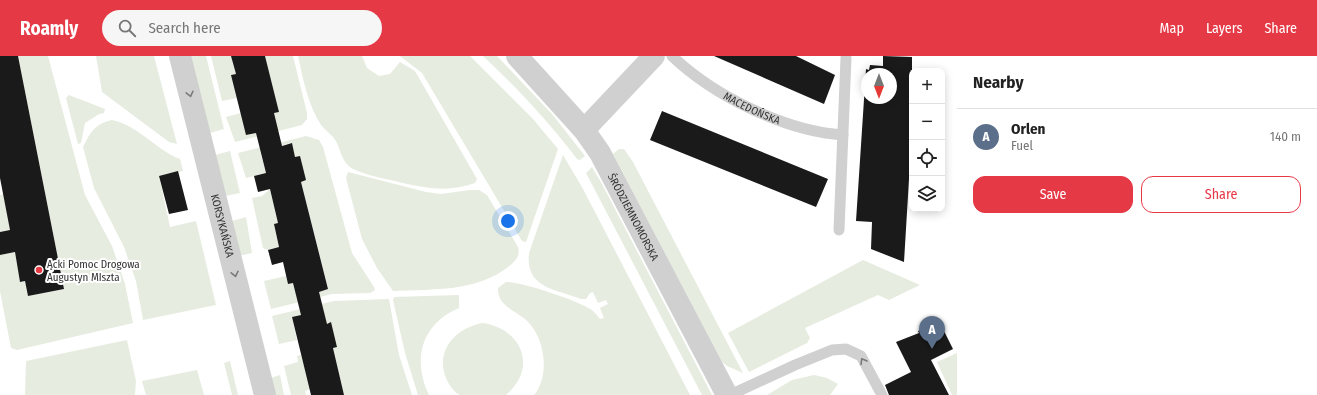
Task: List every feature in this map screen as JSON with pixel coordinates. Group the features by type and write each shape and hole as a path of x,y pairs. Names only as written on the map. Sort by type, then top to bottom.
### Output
{"street":[{"name":"KORSYKAŃSKA","path":"180,56 265,395"},
{"name":"ŚRÓDZIEMNOMORSKA","path":"517,56 584,130 600,153 728,395"},
{"path":"584,130 654,56"}],"lane":[{"name":"MACEDOŃSKA","path":"672,56 707,85 738,103 780,120 823,134 843,136"},
{"path":"839,230 846,58"},
{"path":"728,395 832,350 846,349 861,356 882,395"}],"shaded area":[{"path":"18,56 48,56 85,195 112,246 125,284 133,323 17,350 11,348 0,291 0,255 15,252 20,282 25,281 28,296 64,289"},
{"path":"96,56 154,56 177,144 169,142 102,92"},
{"path":"191,56 206,56 224,129 210,133"},
{"path":"211,56 231,56 236,74 232,75 237,98 222,101"},
{"path":"265,56 293,56 307,113 307,119 302,125 235,142 226,117 241,113 247,135 277,128 274,113 279,112"},
{"path":"298,56 362,56 367,68 379,76 390,74 400,62 415,71 477,179 475,183 448,189 430,188 371,175 353,169 346,164 336,141 321,125 316,117 306,92"},
{"path":"400,56 470,56 533,119 558,149 526,242 522,241 422,73"},
{"path":"483,56 497,56 552,114 585,156 580,160 577,159 532,106"},
{"path":"69,95 105,109 104,113 99,114 85,123 81,143 78,144 66,98"},
{"path":"112,120 139,132 163,150 180,159 183,171 159,176 170,227 196,221 216,305 143,320 136,281 124,247 94,188 83,147 94,129 106,121"},
{"path":"306,136 319,140 323,147 352,253 375,290 370,293 332,294 271,309 264,281 286,276 288,284 293,283 297,298 328,289 301,182 306,180 295,157 291,143 260,151 266,173 246,178 238,153"},
{"path":"619,149 624,149 633,162 743,373 727,366 722,362 613,154"},
{"path":"230,151 240,193 225,196 215,155"},
{"path":"563,155 583,189 690,395 534,395 539,387 544,368 544,358 539,339 529,323 504,304 501,300 498,288 506,282 537,288 585,306 592,310 600,319 604,318 600,308 608,304 606,300 598,303 593,292 590,293 586,299 581,299 552,289 537,280 532,274 529,265 529,253"},
{"path":"592,167 712,395 702,395 586,173"},
{"path":"348,172 426,192 441,194 479,190 487,195 518,247 519,253 517,258 511,265 496,275 468,285 454,288 393,291 377,268 362,239 346,178"},
{"path":"270,189 278,223 274,224 279,247 268,250 263,248 252,198 262,196"},
{"path":"8,193 10,230 0,232 0,195"},
{"path":"246,217 252,253 238,256 232,221"},
{"path":"863,260 920,285 889,300 878,295 805,328 810,338 807,343 749,372 728,333"},
{"path":"459,295 459,308 446,315 436,323 428,333 423,344 421,369 429,395 418,395 405,353 393,300 394,297"},
{"path":"389,299 399,355 412,395 344,395 333,348 337,346 331,323 327,324 323,309 292,317 297,340 279,344 272,316 334,301"},
{"path":"483,323 508,333 516,341 521,351 523,362 521,373 516,384 506,395 460,395 455,392 449,384 444,373 444,353 448,344 455,337 472,326"},
{"path":"127,340 136,381 135,395 25,395 26,361"},
{"path":"957,353 957,395 952,395 937,362"},
{"path":"301,355 310,389 305,391 306,395 291,395 284,366 298,362 297,356"},
{"path":"230,361 238,395 232,395 224,363"},
{"path":"197,370 204,395 146,395 142,381"},
{"path":"280,375 284,395 272,395 268,379"},
{"path":"814,375 827,378 838,384 830,395 767,395 792,380"}],"building":[{"path":"0,56 18,56 64,289 28,296 25,281 20,282 15,252 0,255 0,232 10,230 0,178"},
{"path":"231,56 265,56 279,112 274,113 282,146 292,143 295,157 300,156 306,180 301,182 328,289 319,292 327,324 331,322 337,347 333,348 344,395 311,395 292,317 301,315 293,283 288,284 283,262 272,265 268,250 279,247 274,224 278,223 270,189 258,192 254,176 266,173 256,133 246,135 231,75 236,74"},
{"path":"714,56 796,56 835,75 824,104"},
{"path":"883,56 912,57 912,68 909,68 909,179 904,262 871,249 872,222 856,221 864,104 897,104 897,68 869,68 870,65 883,66"},
{"path":"662,111 828,179 816,207 650,140"},
{"path":"178,171 188,210 169,214 159,176"},
{"path":"939,321 953,349 931,360 949,395 889,395 885,385 911,372 896,342 919,333 918,331"}],"place":[{"name":"Ącki Pomoc Drogowa Augustyn MIszta","path":"39,270"},
{"name":"Orlen","path":"932,349"}]}
